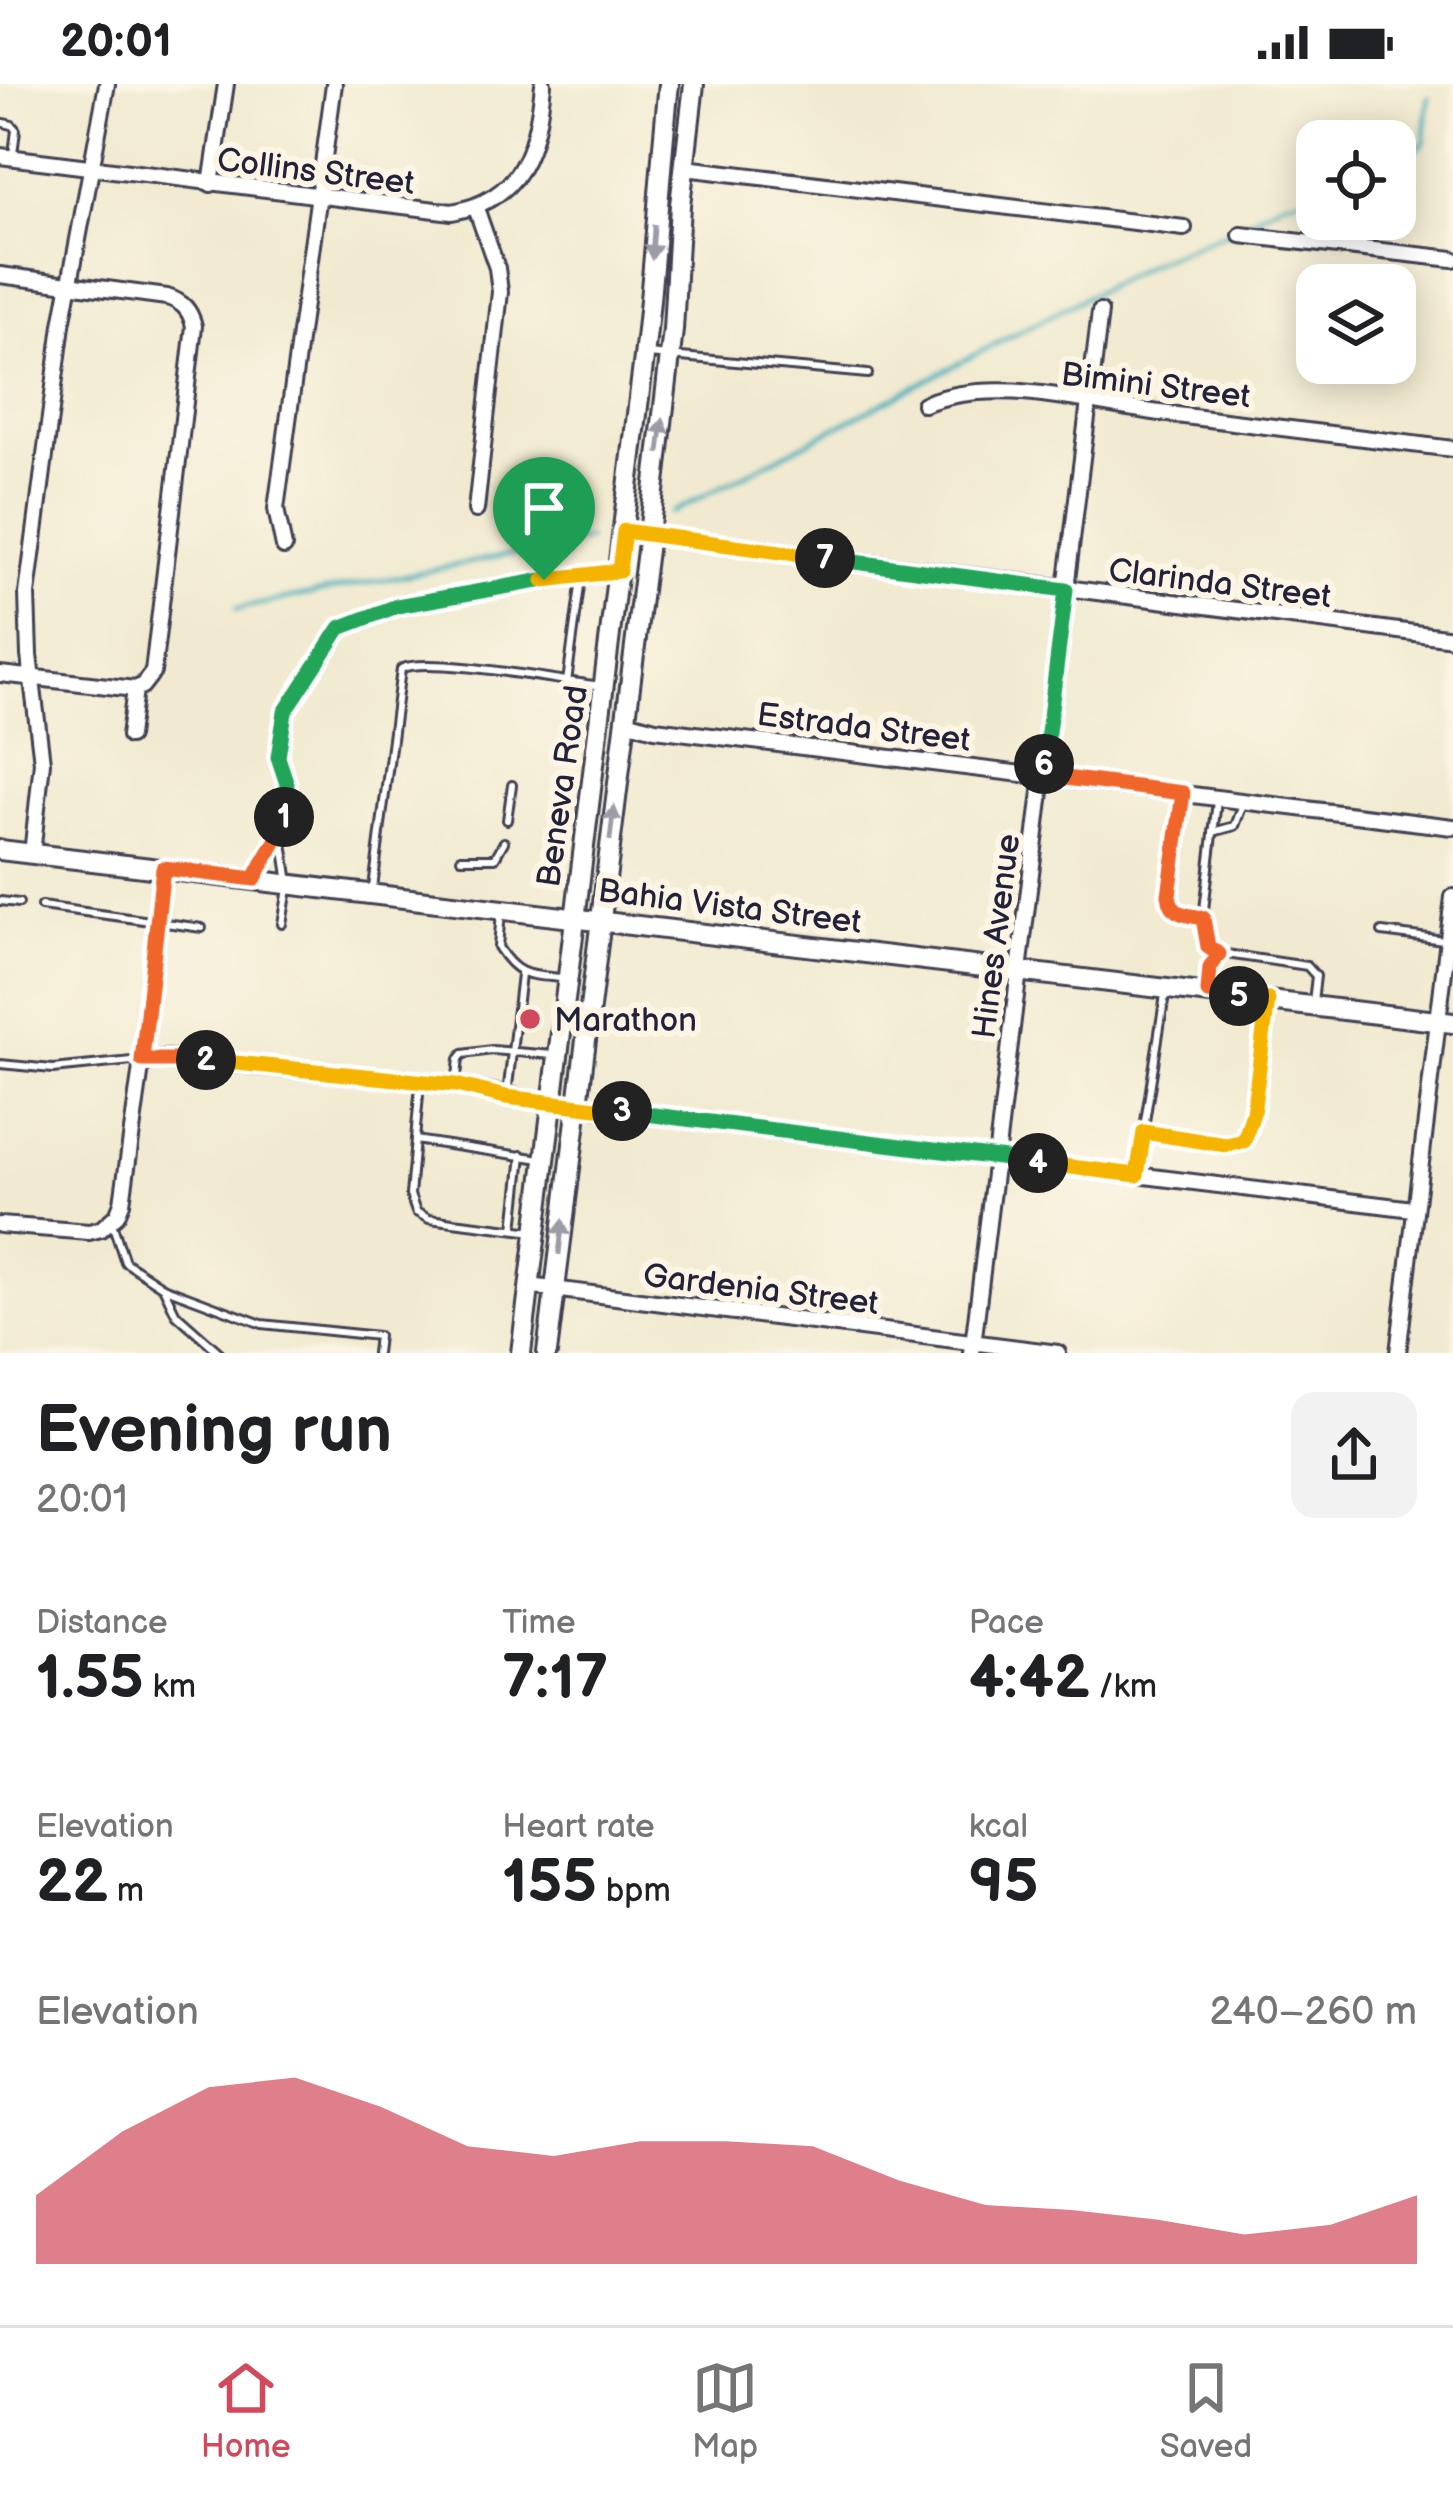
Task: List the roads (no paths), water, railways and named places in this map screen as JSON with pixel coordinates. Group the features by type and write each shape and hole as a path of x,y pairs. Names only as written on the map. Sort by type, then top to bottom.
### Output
{"main road":[{"name":"Beneva Road","path":"521,1353 645,354 669,84"},
{"name":"Beneva Road","path":"547,1353 670,356 694,84"},
{"path":"660,164 685,168"},
{"name":"Bahia Vista Street","path":"0,850 1445,1022"}],"street":[{"path":"32,854 42,762 28,594 69,284 107,84"},
{"path":"211,184 226,84"},
{"path":"284,547 276,509 334,84"},
{"path":"476,510 500,292 497,268 476,208 502,193 527,159 539,122 543,84"},
{"name":"Collins Street","path":"6,157 442,212 476,208"},
{"path":"685,168 1184,228"},
{"path":"1241,235 1453,259"},
{"path":"0,275 177,300 191,315 194,326 153,672 135,689 129,736"},
{"name":"Hines Avenue","path":"973,1348 1100,312"},
{"name":"Bimini Street","path":"924,404 957,393 983,392 1453,449"},
{"name":"Clarinda Street","path":"624,531 1453,638"},
{"path":"0,674 135,689"},
{"name":"Estrada Street","path":"626,721 1453,827"},
{"path":"1398,1353 1414,1209 1445,1022 1453,897"},
{"path":"0,1225 89,1232 112,1221 122,1203 142,1060 185,1058 456,1085 551,1103 1414,1209"},
{"name":"Gardenia Street","path":"529,1286 973,1348 1058,1353"}],"lane":[{"path":"0,122 16,130 6,157"},
{"path":"645,354 868,374"},
{"path":"282,924 289,883 282,836 287,788 278,757 285,712 340,628 397,606 619,571"},
{"path":"567,682 581,577"},
{"path":"372,893 401,670 420,664 605,687"},
{"path":"507,820 512,785"},
{"path":"1183,793 1171,908 1203,918"},
{"path":"1217,797 1203,918 1208,947 1219,954 1307,966 1316,976 1313,1006"},
{"path":"1213,832 1235,826 1244,801"},
{"path":"255,879 265,856 282,836"},
{"path":"461,857 495,858 504,842"},
{"path":"0,1064 53,1069 142,1060 163,868"},
{"path":"0,901 19,903"},
{"path":"41,905 202,928"},
{"path":"501,908 498,947 521,974 566,979"},
{"path":"1382,932 1447,940"},
{"path":"1208,992 1210,968 1219,954"},
{"path":"506,1097 521,974"},
{"path":"1137,1175 1166,987"},
{"path":"1144,1132 1226,1145 1244,1141 1253,1113 1268,1000"},
{"path":"456,1085 464,1054 512,1051 557,1056"},
{"path":"420,1081 410,1201 416,1212 429,1219 536,1232"},
{"path":"415,1140 544,1160"},
{"path":"514,1229 522,1155"},
{"path":"112,1221 125,1262 163,1287 262,1324 378,1336 376,1353"},
{"path":"163,1287 176,1314 220,1353"}],"waterway":[{"path":"1416,149 1424,143 1429,98"},
{"path":"671,513 1153,262 1296,198"},
{"path":"236,609 588,539"}],"place":[{"name":"Marathon","path":"530,1019"}]}
